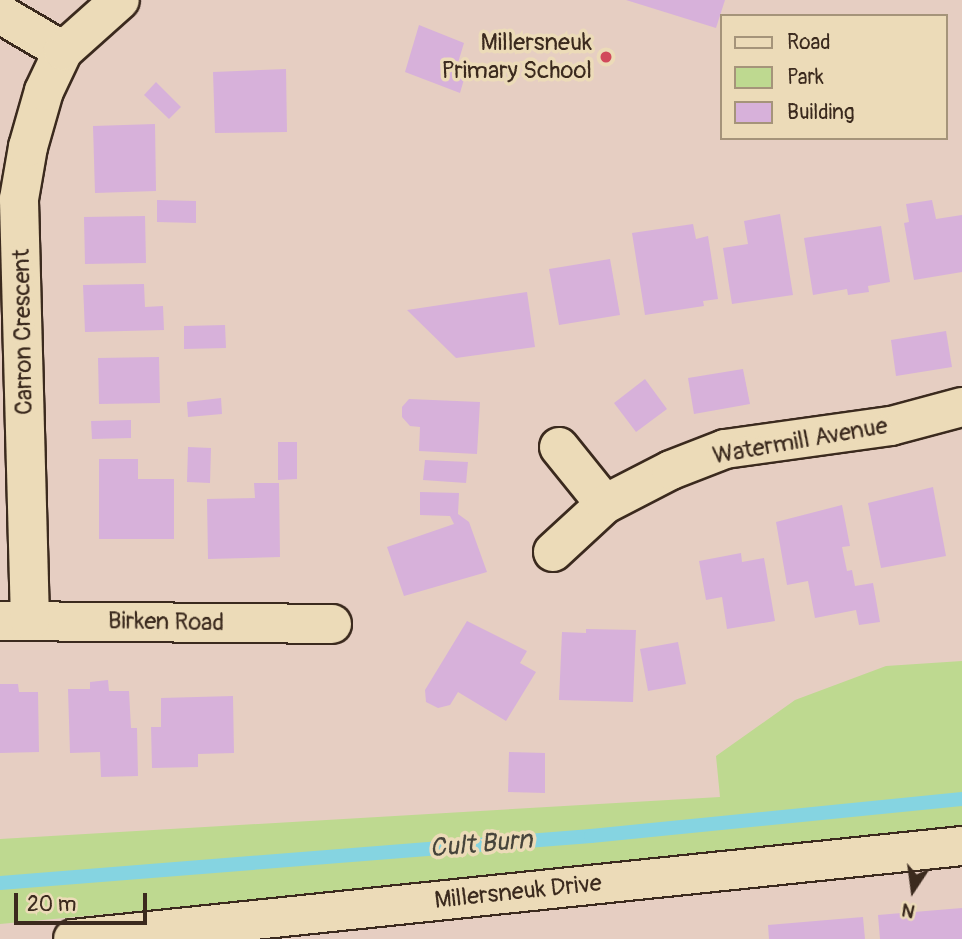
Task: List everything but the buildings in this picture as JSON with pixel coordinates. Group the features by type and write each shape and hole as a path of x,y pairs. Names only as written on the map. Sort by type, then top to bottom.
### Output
{"street":[{"name":"Carron Crescent","path":"15,621 19,200 44,92 64,51 120,0"},
{"path":"0,15 64,51"},
{"name":"Watermill Avenue","path":"553,552 605,504 671,470 725,449 891,426 962,407"},
{"path":"559,447 605,504"},
{"name":"Birken Road","path":"15,621 332,624"},
{"name":"Millersneuk Drive","path":"74,939 962,846"}],"green space":[{"path":"962,661 962,835 0,924 0,839 720,797 716,756 795,700 886,666"}],"waterway":[{"name":"Cult Burn","path":"0,883 591,836 962,799"}],"place":[{"name":"Millersneuk Primary School","path":"606,57"}]}
